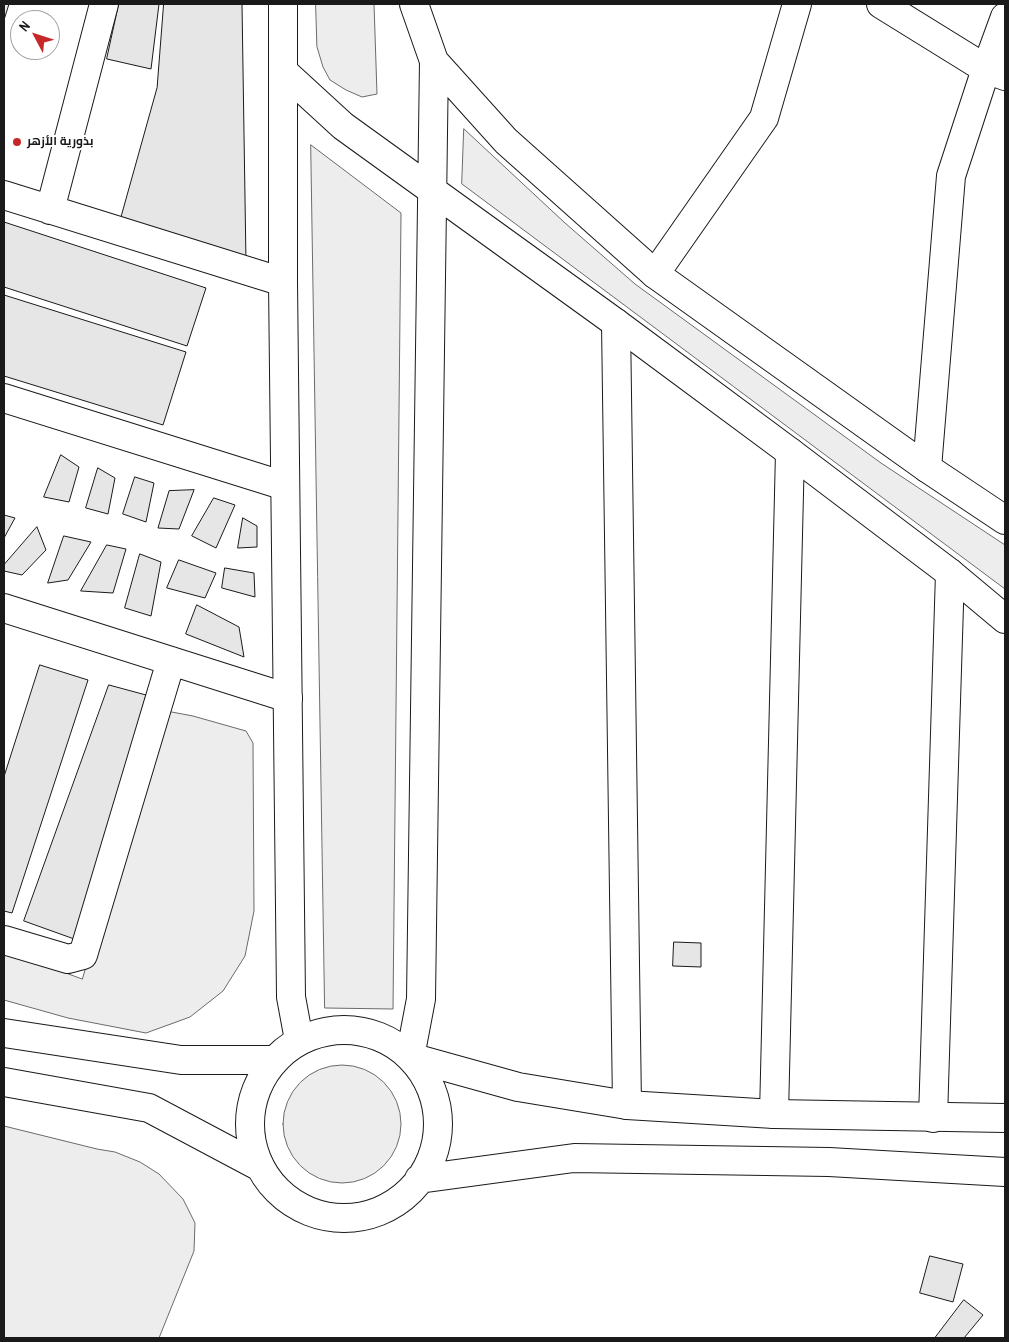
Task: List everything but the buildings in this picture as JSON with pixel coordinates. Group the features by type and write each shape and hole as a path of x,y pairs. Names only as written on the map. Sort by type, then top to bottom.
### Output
{"main road":[{"path":"50,210 104,4"},
{"path":"283,4 283,282 291,996 299,1040"},
{"path":"410,1057 421,999 434,61 414,4"},
{"path":"655,274 764,118 797,4"},
{"path":"880,4 996,72"},
{"path":"926,468 951,176 996,72 1005,17"},
{"path":"434,61 506,142 655,274 926,468 1005,520"},
{"path":"283,71 344,126 790,452 950,573 1005,620"},
{"path":"4,195 283,282"},
{"path":"616,323 627,1106"},
{"path":"4,398 285,486"},
{"path":"774,1114 790,452"},
{"path":"933,1118 950,573"},
{"path":"4,608 288,698"},
{"path":"4,940 68,959 83,955 171,661"},
{"path":"330,1031 358,1031 386,1040 410,1057 428,1080 437,1108 437,1138 428,1166 411,1190 387,1208 359,1217 330,1217 301,1208 278,1191 260,1167 251,1140 251,1111 259,1084 275,1060 299,1040 330,1031"},
{"path":"4,1033 181,1060 275,1060"},
{"path":"410,1057 518,1087 627,1106 774,1114 1005,1118"},
{"path":"4,1082 149,1108 260,1167"},
{"path":"420,1179 574,1158 829,1162 1005,1172"}],"shaded area":[{"path":"316,4 374,4 377,94 362,97 330,80 323,67 317,47"},
{"path":"464,129 565,223 635,284 881,463 1005,545 1005,589 462,184"},
{"path":"311,145 401,213 393,1009 325,1008"},
{"path":"161,710 193,716 246,731 253,743 254,911 245,956 223,991 190,1017 146,1033 68,1018 4,1000 4,950 82,979"},
{"path":"342,1065 365,1069 384,1082 397,1101 401,1124 397,1147 384,1166 365,1179 342,1183 319,1179 300,1166 287,1147 283,1124 287,1101 300,1082 319,1069"},
{"path":"4,1126 115,1152 140,1162 159,1174 183,1199 195,1223 194,1251 159,1338 4,1338"}],"place":[{"name":"بذورية الأزهر","path":"17,142"}]}
